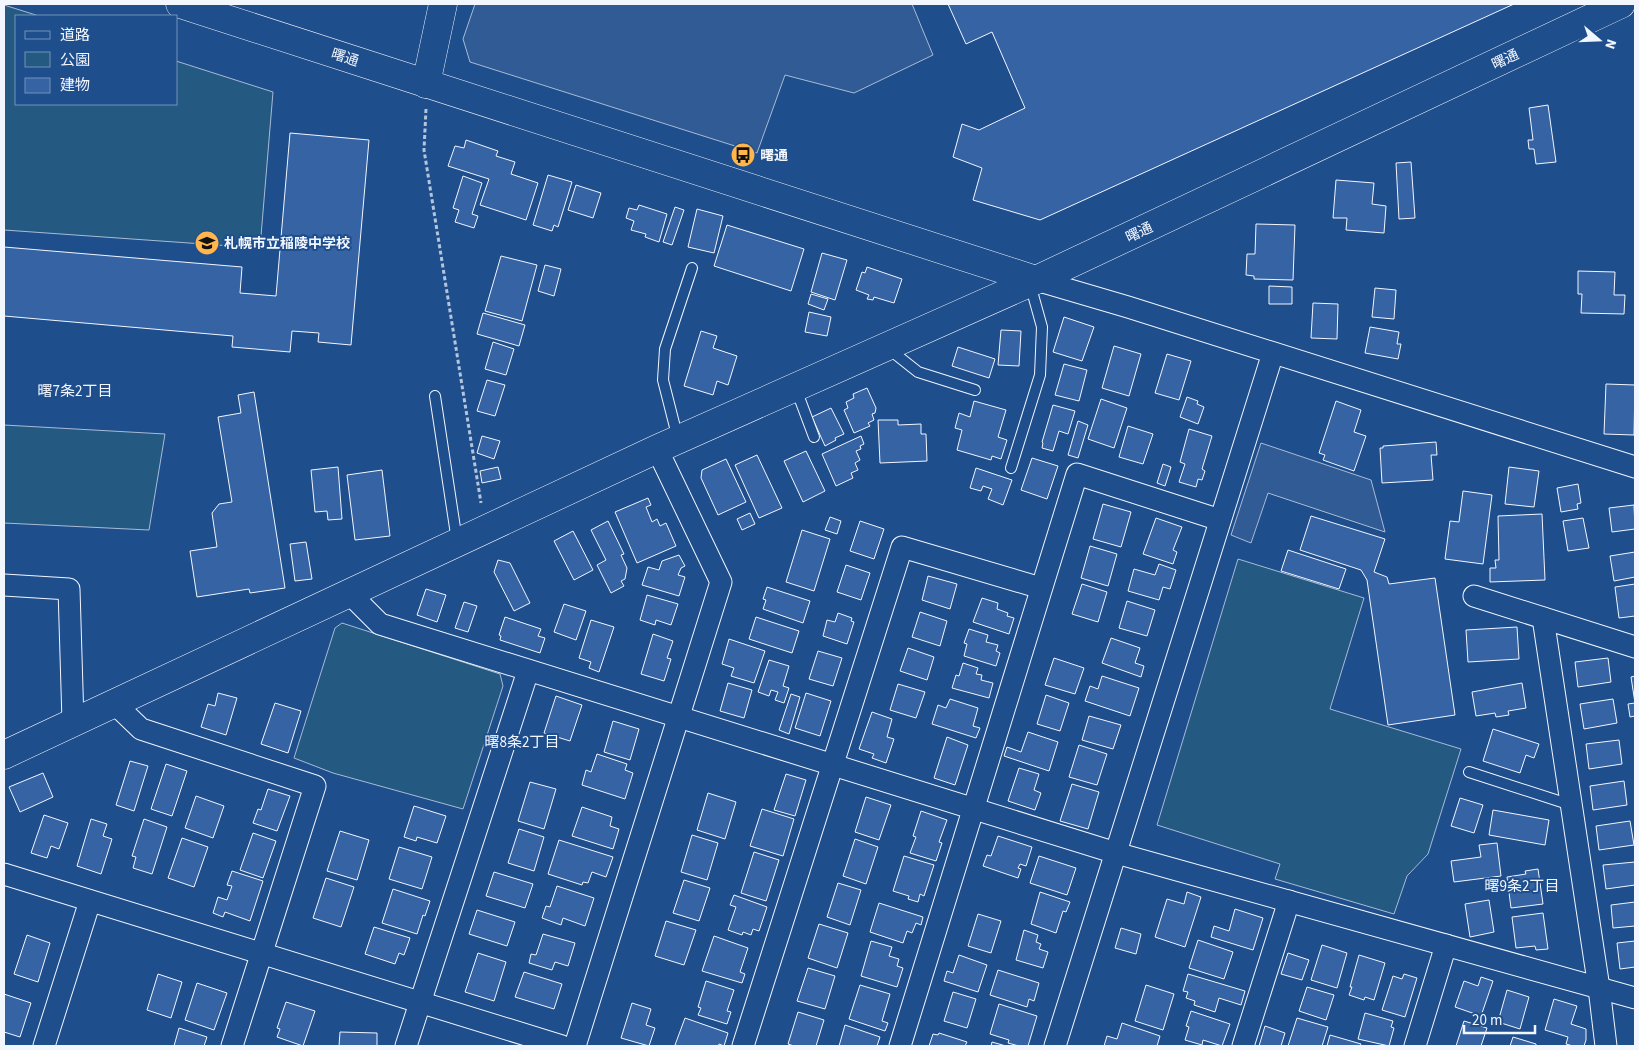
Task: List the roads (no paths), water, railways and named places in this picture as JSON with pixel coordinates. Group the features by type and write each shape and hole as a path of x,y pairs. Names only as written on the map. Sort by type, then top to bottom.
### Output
{"street":[{"name":"曙通","path":"180,4 1033,282 1621,4"},
{"path":"426,84 443,4"},
{"path":"4,755 667,444 1033,282 1128,307 1635,467"},
{"path":"1056,1046 1273,353"},
{"path":"575,1046 721,582 667,444"},
{"path":"900,1046 1077,474 1220,520"},
{"path":"743,1046 902,547 1041,588"},
{"path":"4,585 69,589 73,722"},
{"path":"349,593 380,624 528,671 1116,853 1635,998"},
{"path":"1474,596 1635,647"},
{"path":"1543,618 1599,988 1606,1046"},
{"path":"406,1046 528,671"},
{"path":"114,703 141,729 315,786 232,1046"},
{"path":"4,874 562,1046"},
{"path":"44,1046 90,901"},
{"path":"1243,1046 1289,901"},
{"path":"1415,1046 1446,945"}],"lane":[{"path":"667,444 663,380 665,349 692,268"},
{"path":"1011,468 1040,375 1042,327 1033,282"},
{"path":"887,347 918,372 975,390"},
{"path":"795,388 814,437"},
{"path":"435,396 457,542"},
{"path":"1469,772 1571,805"}],"place":[{"name":"曙通","path":"743,155"},
{"name":"札幌市立稲陵中学校","path":"207,243"}],"district":[{"name":"曙7条2丁目","path":"75,391"},
{"name":"曙8条2丁目","path":"522,742"},
{"name":"曙9条2丁目","path":"1522,886"}]}
